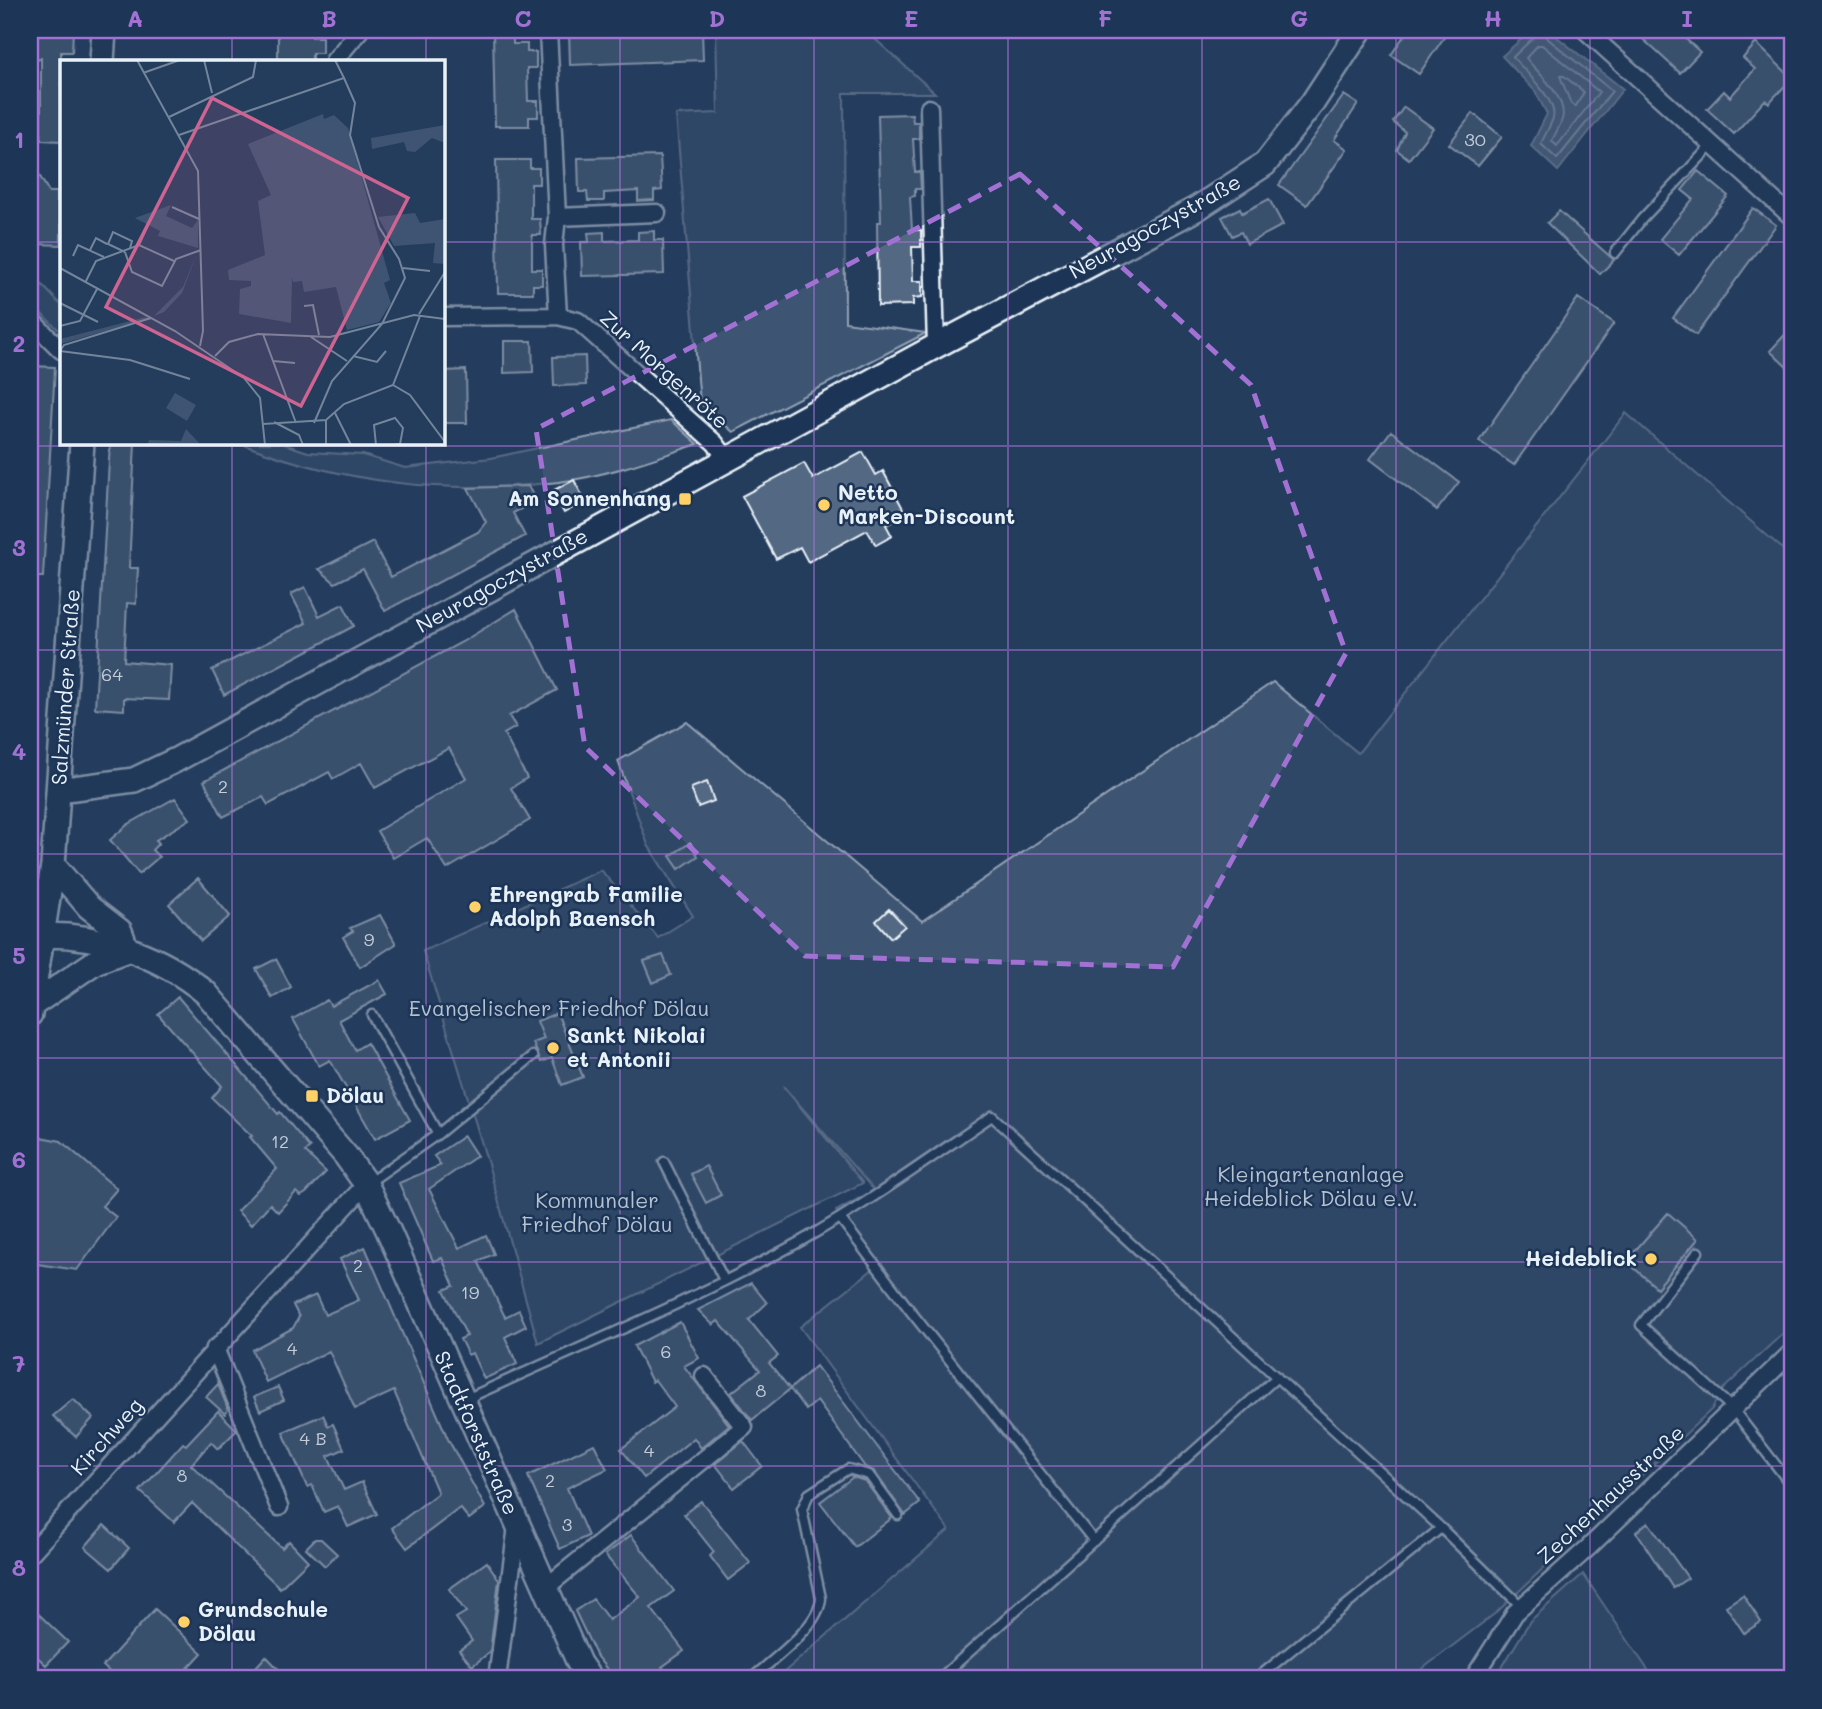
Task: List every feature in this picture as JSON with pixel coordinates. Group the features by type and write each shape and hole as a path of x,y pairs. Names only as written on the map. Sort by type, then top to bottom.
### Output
{"main road":[{"path":"102,60 104,30"},
{"name":"Neuragoczystraße","path":"59,790 134,780 165,765 936,346 1196,209 1265,164 1313,102 1360,30"},
{"name":"Salzmünder Straße","path":"31,1010 52,865 59,790 82,444"},
{"path":"31,1010 95,962 127,950 120,931 89,907 52,865"},
{"name":"Stadtforststraße","path":"43,935 67,934 127,950 166,965 206,993 307,1110 366,1184 517,1526 590,1679"}],"street":[{"path":"335,60 360,30"},
{"path":"548,30 557,217 554,245 558,316"},
{"path":"1585,30 1792,217"},
{"path":"929,108 936,346"},
{"path":"557,217 657,213"},
{"name":"Zur Morgenröte","path":"444,317 558,316 578,321 715,443 727,459"},
{"path":"30,319 60,349"},
{"name":"Kirchweg","path":"30,1554 366,1184"},
{"path":"215,1348 279,1507"},
{"name":"Zechenhausstraße","path":"1473,1679 1522,1607 1589,1547 1792,1352"},
{"path":"545,1587 744,1427 704,1376"},
{"path":"497,1679 517,1526"}],"lane":[{"path":"1615,253 1642,219 1711,146"},
{"path":"372,1015 438,1135"},
{"path":"366,1184 438,1135 533,1056"},
{"path":"462,1401 724,1280 840,1218 992,1116 1441,1528 1522,1607"},
{"path":"664,1162 724,1280"},
{"path":"840,1218 912,1314 1094,1541"},
{"path":"1698,1252 1640,1325 1732,1408 1792,1486"},
{"path":"939,1679 1277,1377"},
{"path":"751,1679 809,1626 821,1610 821,1598 802,1509 809,1494 848,1469 869,1475 898,1515"},
{"path":"1256,1679 1441,1528"}],"highlighted area":[{"path":"1020,174 1251,385 1346,653 1173,967 805,956 585,747 536,429"}],"green space":[{"path":"716,30 865,30 935,93 844,93 845,322 926,333 733,432 700,403 676,115 718,113"},
{"path":"30,272 60,304 60,331 30,303"},
{"name":"Kleingartenanlage Heideblick Dölau e.V.","path":"1626,413 1792,557 1792,1325 1721,1391 1712,1409 1497,1612 1409,1679 776,1679 949,1530 800,1327 873,1269 836,1211 874,1190 783,1086 863,1183 538,1343 488,1164 423,951 601,870 658,938 693,916 648,845 618,761 687,722 922,921 1273,682 1358,753"},
{"path":"671,420 698,444 594,476 517,486 477,487 396,483 357,477 278,457 242,444 284,444 308,452 363,455 405,468 491,458"},
{"path":"1583,1574 1654,1679 1495,1679 1530,1621"}],"water":[{"path":"1532,30 1548,30 1623,89 1558,171 1531,146 1547,114 1535,91 1502,56"}],"building":[{"path":"30,30 73,30 72,52 61,52 60,60 60,141 41,140 41,58 30,64"},
{"path":"278,30 312,30 312,37 322,37 322,53 312,53 312,60 278,60"},
{"path":"493,30 513,30 513,44 527,44 527,52 536,52 536,68 527,68 528,101 538,101 538,117 529,117 529,126 495,126"},
{"path":"702,30 703,60 570,65 569,31"},
{"path":"1408,30 1449,30 1419,74 1391,55"},
{"path":"1633,30 1676,30 1700,52 1680,73"},
{"path":"1756,43 1792,78 1769,103 1765,100 1734,134 1707,109 1724,91 1730,97 1755,69 1743,58"},
{"path":"1344,95 1358,104 1334,140 1347,149 1307,205 1279,185"},
{"path":"1404,107 1433,128 1409,159 1397,150 1405,132 1393,122"},
{"path":"1473,113 1502,137 1478,166 1449,144"},
{"path":"912,114 913,122 919,122 919,139 913,139 915,172 920,172 921,189 915,189 915,196 910,197 912,230 921,230 921,247 912,247 913,281 922,281 922,297 913,298 913,305 878,306 877,222 881,222 878,115"},
{"path":"660,156 662,190 654,191 654,200 638,201 638,191 604,193 604,201 588,201 587,192 579,192 578,158"},
{"path":"496,160 530,160 530,168 539,168 539,184 531,184 531,219 540,219 541,235 532,235 532,269 542,269 542,285 533,285 533,293 498,293"},
{"path":"32,163 49,192 57,192 57,202 60,202 60,245 36,244 36,221 30,220"},
{"path":"1698,171 1728,196 1679,255 1660,239 1693,199 1682,190"},
{"path":"1269,199 1283,225 1247,244 1241,232 1232,236 1222,217 1240,208 1242,213"},
{"path":"1753,208 1776,225 1696,335 1673,318"},
{"path":"1559,211 1614,260 1600,274 1547,223"},
{"path":"654,231 654,240 663,240 664,274 582,276 581,242 589,242 588,233 604,232 604,241 638,240 638,232"},
{"path":"1578,298 1614,323 1514,465 1479,441"},
{"path":"1792,327 1792,372 1770,351"},
{"path":"504,341 532,341 533,372 504,373"},
{"path":"585,356 586,385 554,386 553,357"},
{"path":"30,366 55,367 43,577 30,577"},
{"path":"466,370 467,423 444,423 444,371"},
{"path":"1391,431 1459,482 1437,510 1370,459"},
{"path":"110,444 135,444 129,568 138,568 136,604 127,603 124,661 171,665 169,700 124,698 124,710 95,708"},
{"name":"Netto Marken-Discount","path":"863,452 876,475 883,471 906,514 886,525 892,536 876,545 867,530 808,562 800,547 776,559 742,496 804,463 813,479"},
{"path":"574,480 585,501 564,513 552,491"},
{"path":"528,486 536,501 513,513 525,536 385,611 363,569 335,583 319,569 373,542 391,577 478,532 486,522 468,488"},
{"path":"305,587 319,616 343,604 354,626 224,695 212,670 306,623 291,594"},
{"path":"516,609 557,690 509,716 516,727 504,734 527,778 511,788 530,820 447,869 427,838 393,858 377,831 466,778 449,748 375,788 361,763 333,779 329,772 268,805 263,797 223,817 204,781 462,642"},
{"path":"707,782 714,801 698,807 691,788"},
{"path":"175,798 190,819 156,840 159,843 152,850 159,857 139,874 110,840 127,825"},
{"path":"690,843 698,856 679,869 670,856"},
{"path":"198,878 230,916 201,941 169,904"},
{"path":"889,909 905,926 891,938 876,921"},
{"path":"380,915 396,944 360,967 343,937 353,931 350,928"},
{"path":"663,955 671,975 653,983 644,961"},
{"path":"276,959 291,987 272,998 256,969"},
{"path":"379,980 387,994 339,1020 355,1050 367,1043 410,1120 375,1139 330,1060 319,1066 293,1019 327,1000 331,1006"},
{"path":"178,997 278,1114 280,1112 310,1148 305,1152 326,1172 306,1193 301,1196 296,1192 278,1212 270,1204 251,1225 237,1211 277,1169 250,1137 252,1136 212,1098 222,1086 158,1014"},
{"name":"Sankt Nikolai et Antonii","path":"557,1013 583,1077 562,1085 552,1058 541,1062 533,1043 544,1039 537,1021"},
{"path":"35,1136 61,1141 117,1189 102,1206 116,1217 77,1270 30,1263 30,1163"},
{"path":"464,1136 477,1156 429,1189 459,1248 486,1235 494,1254 478,1261 505,1317 519,1310 526,1326 505,1337 517,1364 484,1379 472,1353 468,1355 460,1339 467,1336 444,1290 454,1286 442,1258 433,1261 399,1183 441,1165 434,1156"},
{"path":"706,1166 721,1195 706,1203 691,1174"},
{"path":"1668,1213 1698,1239 1657,1288 1626,1261"},
{"path":"365,1247 448,1439 485,1507 469,1519 460,1508 407,1548 392,1528 438,1493 394,1391 355,1409 329,1351 266,1382 252,1350 293,1328 299,1317 293,1305 316,1295 325,1315 359,1300 340,1259"},
{"path":"751,1283 767,1303 749,1320 778,1356 769,1363 790,1389 752,1420 731,1393 760,1370 718,1321 713,1325 698,1310"},
{"path":"680,1322 699,1358 684,1366 729,1425 701,1448 694,1438 644,1478 621,1449 675,1407 655,1380 652,1382 634,1346"},
{"path":"816,1366 920,1503 905,1515 874,1471 865,1467 817,1401 806,1410 790,1389"},
{"path":"218,1384 228,1409 225,1414 206,1397"},
{"path":"278,1387 284,1400 260,1411 254,1397"},
{"path":"73,1399 93,1418 76,1437 53,1416"},
{"path":"218,1411 237,1430 218,1449 211,1442 191,1465 282,1548 289,1541 308,1561 280,1588 192,1503 174,1522 140,1491 183,1443 186,1445"},
{"path":"323,1415 328,1426 333,1424 344,1449 328,1456 344,1490 362,1482 377,1514 348,1527 338,1506 324,1512 312,1485 307,1487 283,1432"},
{"path":"743,1441 762,1466 734,1488 715,1464"},
{"path":"594,1444 607,1469 567,1488 588,1536 560,1549 528,1476"},
{"path":"853,1477 865,1481 892,1518 855,1547 820,1502"},
{"path":"701,1501 750,1563 728,1580 710,1556 714,1552 684,1514"},
{"path":"1648,1522 1688,1578 1673,1588 1636,1532"},
{"path":"104,1525 129,1548 111,1569 85,1547"},
{"path":"631,1535 674,1591 651,1608 684,1651 662,1667 673,1679 615,1679 597,1657 575,1611 593,1599 609,1620 640,1597 605,1555"},
{"path":"315,1539 321,1539 337,1554 325,1566 306,1548"},
{"path":"487,1562 499,1580 490,1652 472,1666 459,1650 472,1641 456,1618 466,1612 449,1589"},
{"path":"1743,1595 1761,1622 1744,1633 1726,1606"},
{"path":"30,1606 68,1642 46,1665 30,1650"},
{"path":"155,1609 202,1653 178,1679 117,1679 103,1666"},
{"path":"266,1656 288,1679 266,1679 255,1668"}],"place":[{"name":"Am Sonnenhang","path":"685,499"},
{"name":"Netto Marken-Discount","path":"824,505"},
{"name":"Ehrengrab Familie Adolph Baensch","path":"475,907"},
{"name":"Sankt Nikolai et Antonii","path":"553,1048"},
{"name":"Dölau","path":"312,1096"},
{"name":"Heideblick","path":"1651,1259"},
{"name":"Grundschule Dölau","path":"184,1622"}],"park label":[{"name":"Evangelischer Friedhof Dölau","path":"559,1009"},
{"name":"Kommunaler Friedhof Dölau","path":"597,1213"}]}
